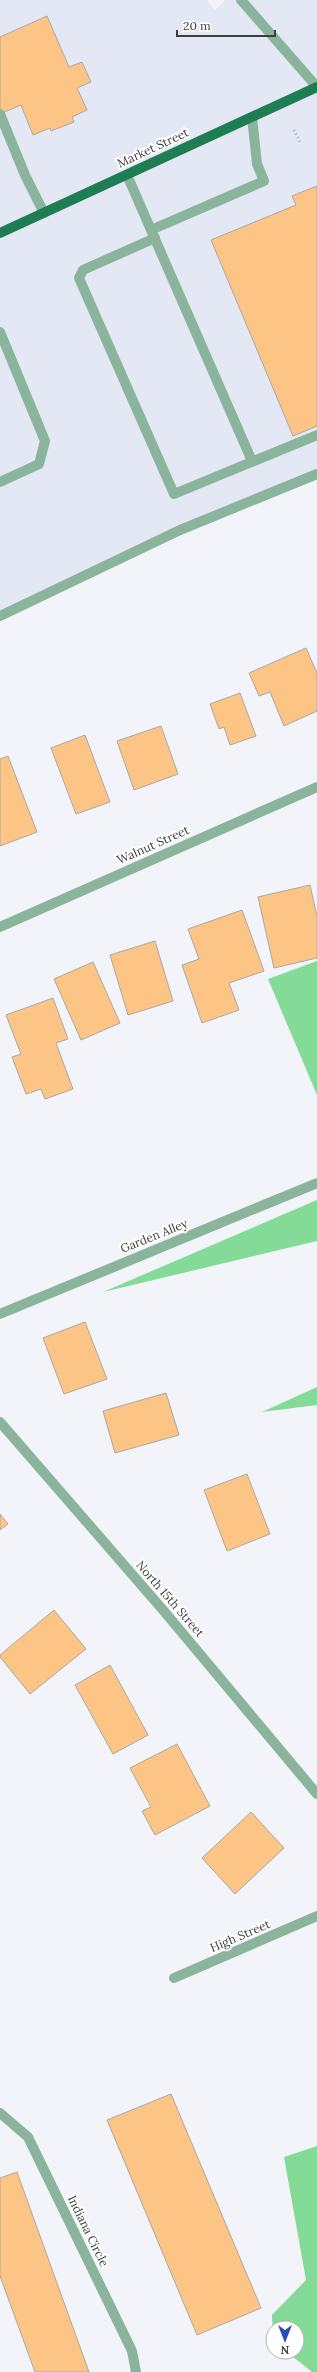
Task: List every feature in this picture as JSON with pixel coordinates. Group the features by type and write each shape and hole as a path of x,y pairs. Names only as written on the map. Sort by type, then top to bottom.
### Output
{"main road":[{"name":"Market Street","path":"0,233 317,87"}],"street":[{"path":"241,0 317,87"},
{"path":"0,114 25,175 44,213"},
{"path":"252,117 257,164 264,181 153,234 83,270 79,278 174,494 317,435"},
{"path":"127,175 252,461"},
{"path":"0,332 45,442 39,464 0,482"},
{"path":"0,616 180,530 317,474"},
{"name":"Walnut Street","path":"0,927 317,787"},
{"name":"Garden Alley","path":"0,1314 317,1183"},
{"name":"North 15th Street","path":"0,1422 163,1610 317,1794"},
{"name":"High Street","path":"174,1978 317,1916"},
{"name":"Indiana Circle","path":"0,2113 28,2137 132,2351 136,2372"}],"path":[{"path":"294,130 300,142"}],"shaded area":[{"path":"0,0 207,0 215,10 225,0 317,0 317,477 0,612"}],"green space":[{"path":"317,961 317,1095 268,979"},
{"path":"317,1200 317,1241 103,1292"},
{"path":"317,1387 317,1405 262,1412"},
{"path":"317,2146 317,2372 312,2372 297,2360 305,2360 305,2320 272,2320 272,2315 306,2280 284,2157"}],"building":[{"path":"47,16 69,67 82,62 91,82 77,88 87,110 72,117 74,122 51,131 50,128 33,135 21,105 0,114 0,37"},
{"path":"317,186 317,426 293,436 211,240 296,205 292,196"},
{"path":"306,648 317,673 317,711 284,726 270,692 259,696 249,673"},
{"path":"240,693 256,736 230,745 224,727 219,729 210,704"},
{"path":"161,726 178,774 134,790 117,741"},
{"path":"85,735 110,802 76,814 51,748"},
{"path":"8,756 37,832 0,846 0,759"},
{"path":"310,885 317,916 317,958 274,968 258,897"},
{"path":"242,910 264,971 229,983 239,1010 202,1023 182,965 199,959 188,929"},
{"path":"155,941 173,1001 128,1015 110,955"},
{"path":"93,962 120,1023 81,1040 54,979"},
{"path":"53,998 68,1039 56,1043 73,1089 45,1099 41,1089 26,1094 12,1057 21,1054 6,1015"},
{"path":"85,1322 107,1379 64,1394 43,1338"},
{"path":"166,1393 179,1435 115,1453 103,1411"},
{"path":"247,1474 270,1534 227,1551 204,1490"},
{"path":"0,1514 8,1524 0,1530"},
{"path":"54,1610 86,1649 30,1694 0,1657 0,1655"},
{"path":"110,1665 148,1735 113,1754 75,1685"},
{"path":"177,1744 210,1806 155,1835 142,1811 151,1807 130,1768"},
{"path":"251,1812 284,1848 235,1894 202,1858"},
{"path":"171,2094 261,2308 197,2335 107,2120"},
{"path":"17,2172 89,2372 35,2372 0,2276 0,2178"}]}
